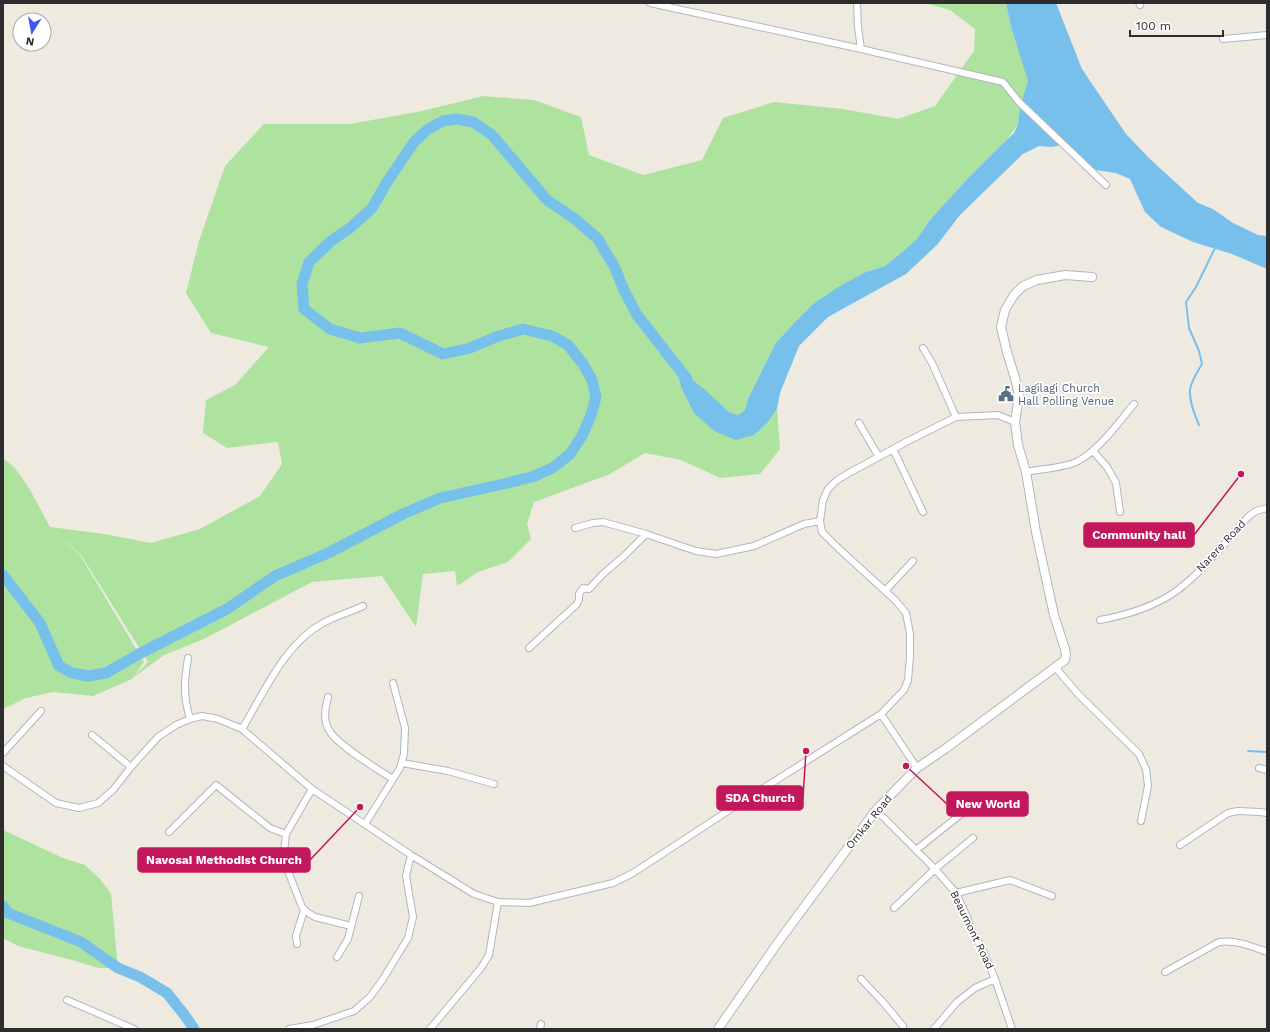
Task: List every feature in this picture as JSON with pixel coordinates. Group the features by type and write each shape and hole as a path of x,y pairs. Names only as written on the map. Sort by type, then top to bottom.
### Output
{"street":[{"path":"650,3 1003,82 1019,102 1057,138 1063,146 1085,163 1106,185"},
{"path":"857,3 861,49"},
{"path":"1224,39 1267,35"},
{"path":"1092,278 1065,275 1037,280 1023,286 1014,295 1004,310 1001,327 1019,396 1015,422 1018,445 1026,472 1077,462 1093,451 1134,404"},
{"path":"923,348 932,362 956,417"},
{"path":"3,766 56,803 79,808 98,803 113,790 158,737 176,725 202,716 218,719 242,730 312,789 411,855 474,894 498,902 530,903 613,883 633,873 881,714 904,690 908,680 910,657 910,634 906,613 895,600 822,532 820,521 823,500 828,489 836,481 908,440 956,417 998,415 1015,422"},
{"path":"859,422 879,457"},
{"path":"893,449 923,512"},
{"path":"1093,451 1107,467 1116,483 1120,512"},
{"name":"Omkar Road","path":"723,1027 779,941 876,810 917,768 1065,660 1065,649 1054,615 1036,532 1026,472"},
{"name":"Narere Road","path":"1100,620 1120,616 1140,609 1179,589 1249,516 1256,511 1267,508"},
{"path":"575,528 603,522 646,534 696,551 716,554 754,546 804,524 820,521"},
{"path":"529,648 577,604 580,591 583,588 589,589 646,534"},
{"path":"885,591 913,561"},
{"path":"242,730 279,666 294,646 324,623 363,606"},
{"path":"188,658 184,680 184,696 190,719"},
{"path":"1055,667 1078,694 1139,754 1146,769 1148,786 1141,821"},
{"path":"365,824 402,763 404,754 405,728 393,683"},
{"path":"328,698 325,718 329,731 340,742 392,779"},
{"path":"3,753 41,711"},
{"path":"881,714 917,768"},
{"path":"92,735 131,767"},
{"path":"402,763 448,771 494,784"},
{"path":"1259,768 1267,770"},
{"path":"170,832 216,785 270,828 286,834"},
{"path":"312,789 286,834 284,852 288,871 304,910 315,917 351,926"},
{"path":"916,850 970,807"},
{"name":"Beaumont Road","path":"876,810 935,869 956,893 970,927 981,946 995,979 1012,1029"},
{"path":"1180,845 1228,813 1238,811 1267,813"},
{"path":"894,908 935,869 973,838"},
{"path":"289,1029 313,1025 354,1011 370,997 383,979 408,938 413,917 406,876 411,855"},
{"path":"956,893 1010,880 1052,896"},
{"path":"337,957 348,939 359,896"},
{"path":"430,1029 481,968 489,955 498,902"},
{"path":"297,944 296,936 304,910"},
{"path":"1165,972 1219,942 1229,940 1267,952"},
{"path":"934,1029 957,1002 975,988 995,979"},
{"path":"861,980 882,1001 903,1026 903,1029"},
{"path":"67,1000 134,1029"}],"green space":[{"path":"925,3 1006,3 1011,27 1029,81 1020,107 1018,124 1004,144 969,177 929,221 917,239 901,253 885,266 866,272 813,304 794,323 775,344 748,399 745,410 738,415 729,412 678,369 754,435 777,409 780,449 760,474 720,478 681,460 645,453 608,475 534,502 527,524 531,539 508,562 478,572 457,586 455,571 423,574 416,627 382,576 312,582 204,639 164,655 130,680 93,696 53,692 26,698 3,709 3,459 17,470 50,527 104,534 151,543 200,529 260,496 282,464 278,442 227,448 203,433 206,400 235,385 269,347 211,333 186,293 199,241 225,166 264,124 350,124 422,111 483,96 534,100 581,117 589,155 643,175 702,160 723,118 774,102 843,109 898,119 935,106 974,51 975,29 950,10","holes":["50,528 81,555 148,662 134,676 144,662 80,555"]},
{"path":"3,830 63,858 85,865 100,879 111,894 118,968 98,968 18,946 3,938"}],"water":[{"path":"1006,3 1056,3 1082,69 1126,134 1149,158 1198,203 1213,209 1233,223 1258,235 1267,236 1267,269 1232,254 1193,242 1161,227 1145,212 1130,179 1116,173 1096,170 1062,145 1052,147 1039,146 1023,154 960,215 937,245 906,274 828,317 799,346 780,393 777,409 767,423 754,435 736,440 714,431 694,413 681,387 677,368 704,389 729,412 738,415 745,410 748,399 775,344 794,323 813,304 840,286 866,272 885,266 901,253 917,239 929,221 969,177 1014,133 1018,124 1020,107 1028,81 1011,27"}],"waterway":[{"path":"3,575 40,623 59,666 72,673 88,676 106,673 139,654 227,609 275,576 328,553 403,514 440,498 535,476 554,467 570,454 582,436 591,415 596,397 592,380 583,364 568,345 552,336 523,329 496,337 470,348 443,354 400,333 360,338 330,329 304,309 302,284 309,262 331,241 350,228 372,208 387,182 414,142 428,129 443,121 457,119 473,122 492,135 547,200 575,219 598,239 615,268 637,315 687,379"},
{"path":"1199,425 1191,404 1190,390 1193,380 1202,364 1199,351 1189,328 1186,302 1196,287 1216,246"},
{"path":"1248,751 1267,752"},
{"path":"3,906 8,913 81,942 118,968 140,977 167,993 194,1029"}],"place":[{"name":"Lagilagi Church Hall Polling Venue","path":"1006,394"},
{"name":"Community hall","path":"1241,474"},
{"name":"SDA Church","path":"806,751"},
{"name":"New World","path":"906,766"},
{"name":"Navosai Methodist Church","path":"360,807"}]}
